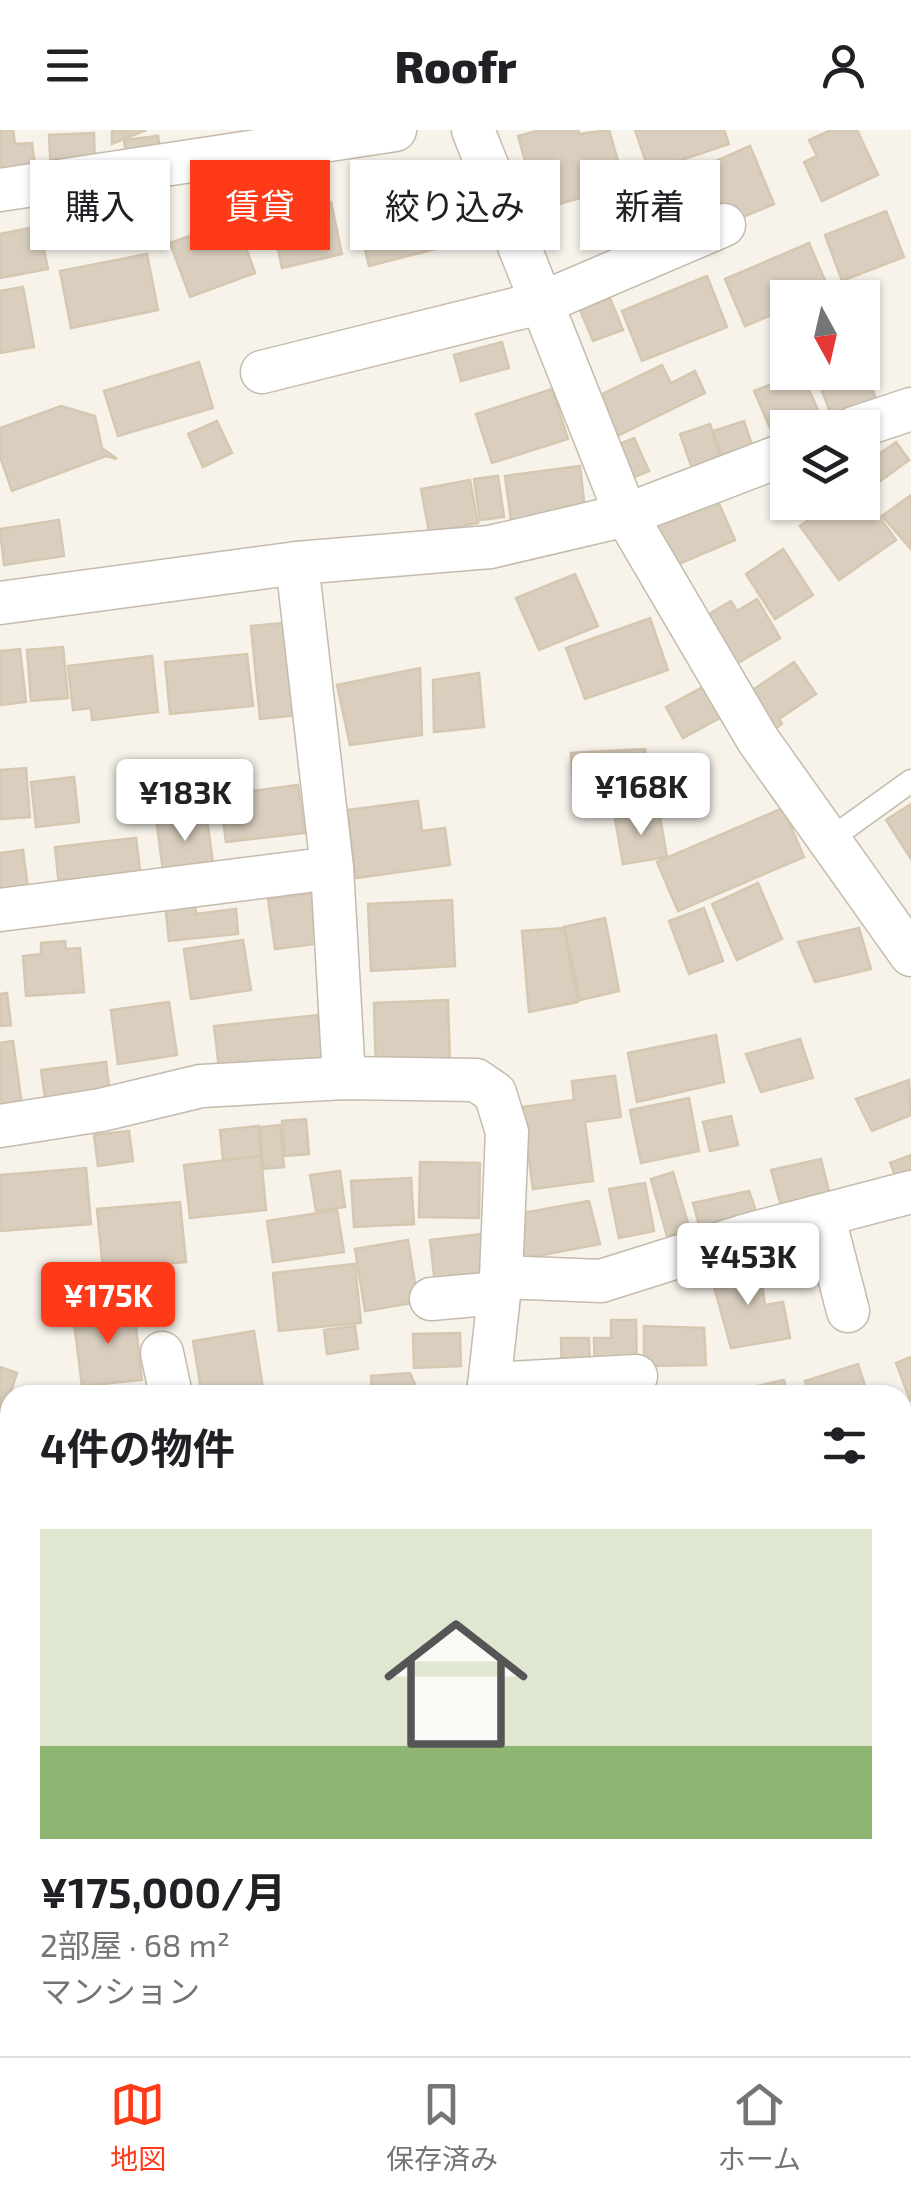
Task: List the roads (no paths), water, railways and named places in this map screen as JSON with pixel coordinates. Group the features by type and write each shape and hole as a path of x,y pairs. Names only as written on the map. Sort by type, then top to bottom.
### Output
{"street":[{"path":"0,190 395,130"},
{"path":"473,130 626,514 758,740 911,954"},
{"path":"262,372 544,302 724,225"},
{"path":"880,419 911,408"},
{"path":"0,602 297,563 490,547 626,514 770,460"},
{"path":"297,563 332,868 344,1078"},
{"path":"0,910 332,868"},
{"path":"0,1126 101,1110 201,1086 344,1078 476,1080 495,1094 507,1132 500,1285 488,1385"},
{"path":"431,1299 500,1285 601,1281 746,1235 824,1218 911,1192"},
{"path":"824,1218 848,1311"},
{"path":"162,1352 170,1385"},
{"path":"534,1385 636,1376"}],"lane":[{"path":"829,840 911,781"}]}
